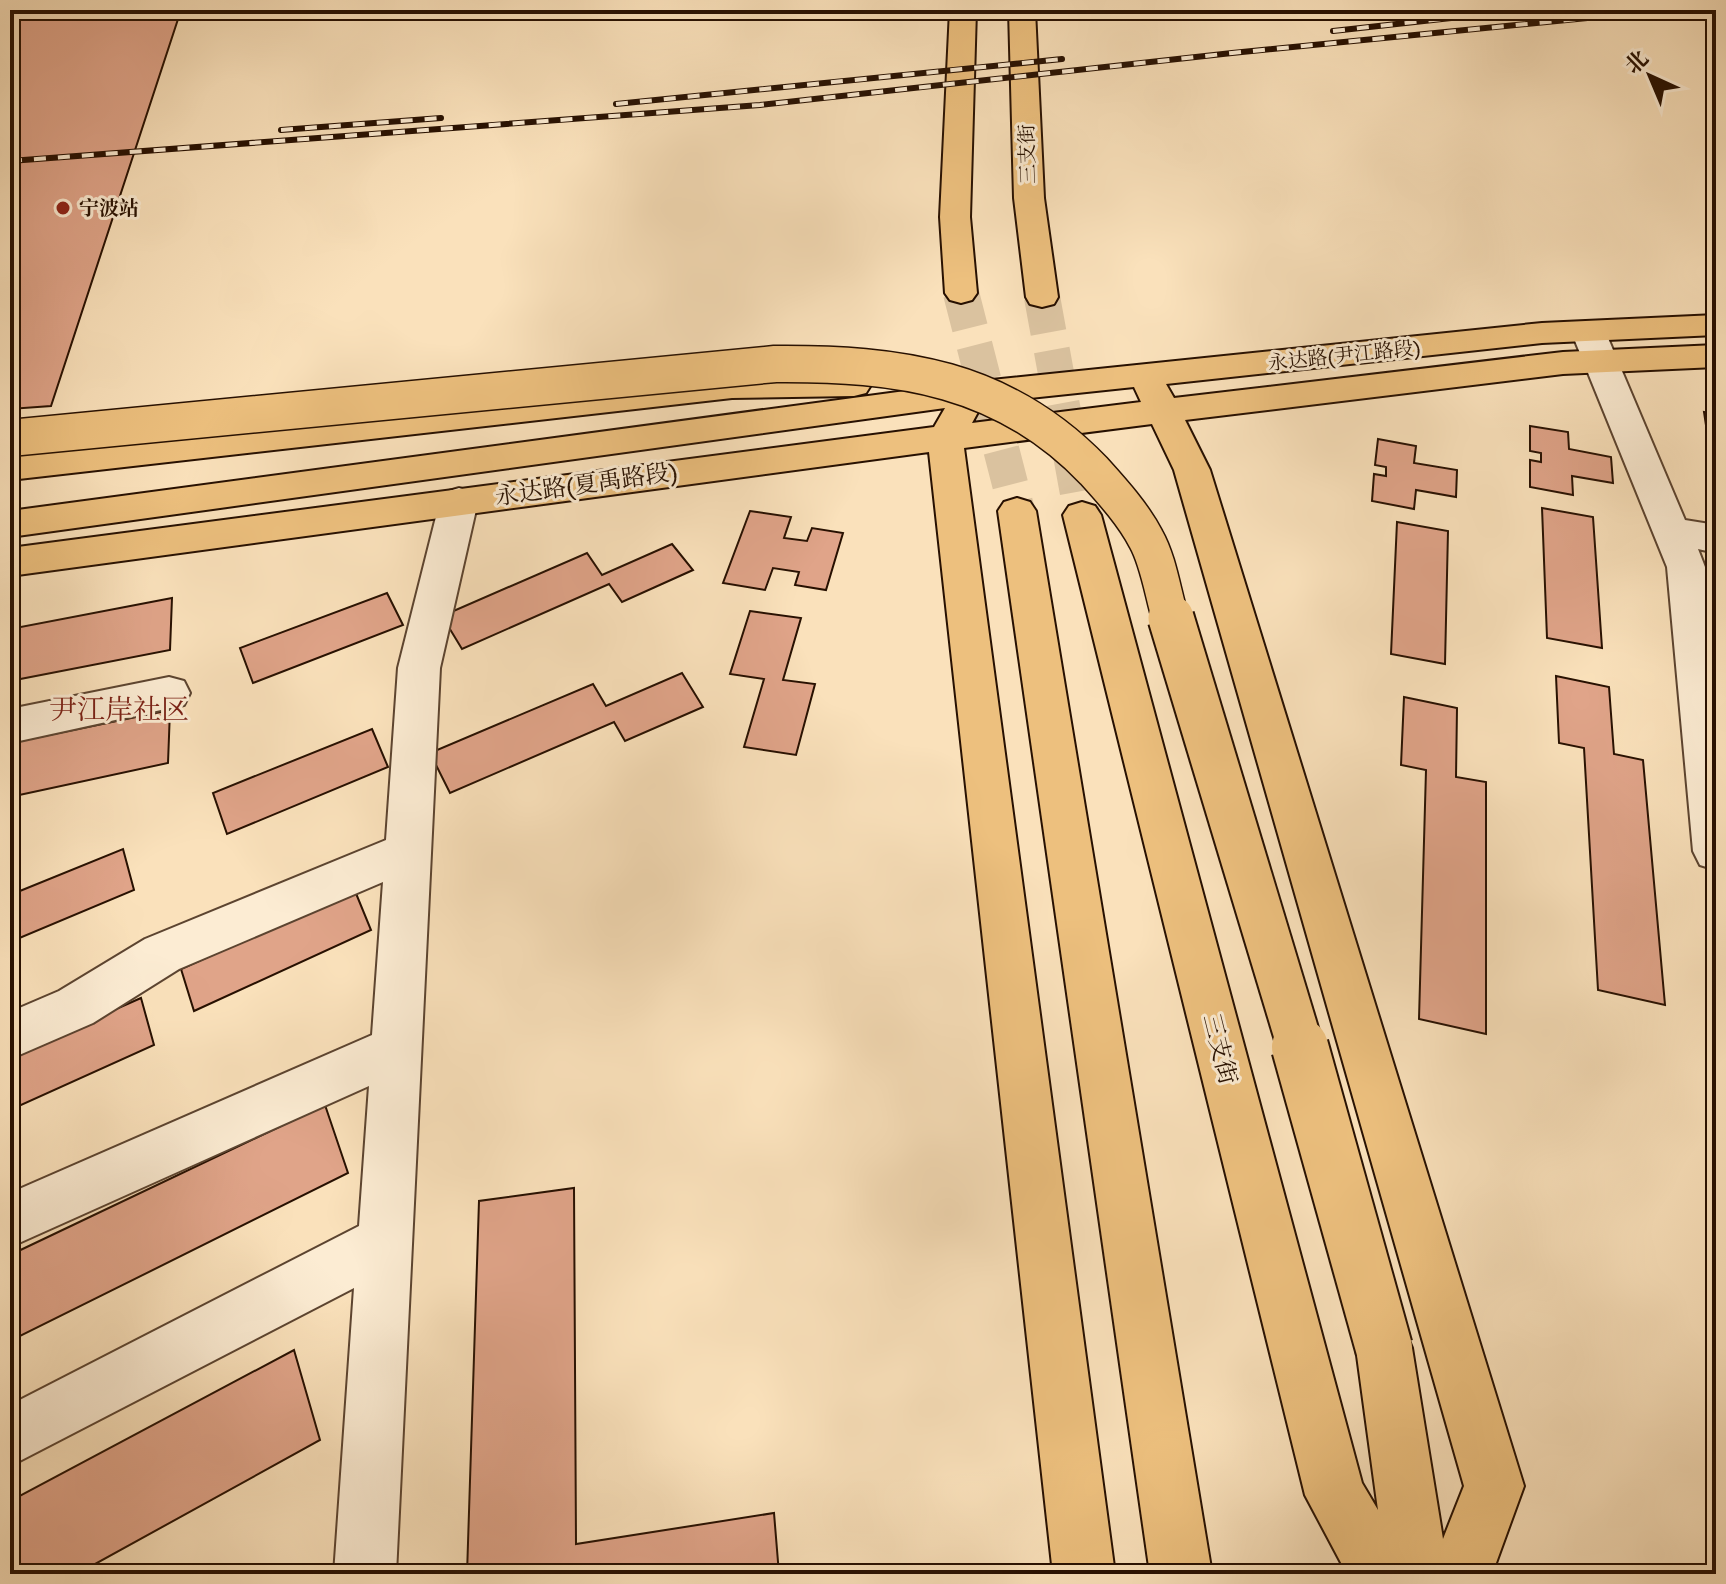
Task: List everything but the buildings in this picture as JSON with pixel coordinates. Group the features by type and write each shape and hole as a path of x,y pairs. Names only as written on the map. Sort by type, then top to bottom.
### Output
{"main road":[{"path":"961,293 955,217 963,10"},
{"name":"三支街","path":"1022,10 1029,198 1042,297"},
{"name":"永达路(尹江路段)","path":"972,393 1154,394 1563,363 1594,346 1716,325"},
{"name":"永达路(尹江路段)","path":"1594,346 1716,356"},
{"path":"10,438 759,365 823,362 918,370 950,379 1017,409 1057,434 1127,507 1147,540 1309,1077 1384,1348 1418,1574"},
{"path":"10,467 732,387 912,386 972,393 945,438 1084,1574"},
{"name":"永达路(夏禹路段)","path":"10,524 972,393"},
{"path":"1154,394 1192,470 1494,1486 1461,1574"},
{"name":"永达路(夏禹路段)","path":"10,562 945,438 1154,394"},
{"path":"1017,511 1181,1574"},
{"name":"三支街","path":"1082,515 1335,1495 1381,1574"}],"street":[{"path":"1594,346 1686,567 1712,768 1716,851"},
{"path":"365,1574 419,668 459,501"},
{"path":"1672,531 1716,539"},
{"path":"10,726 169,693"},
{"path":"10,1036 76,1007 162,954 408,851"},
{"path":"10,1220 397,1049"},
{"path":"10,1437 385,1242"}],"tunnel":[{"path":"961,293 1017,511"},
{"path":"1042,297 1082,515"}],"railway":[{"path":"1333,31 1524,10"},
{"path":"10,161 760,105 1232,53 1669,10"},
{"path":"616,104 1062,59"},
{"path":"281,130 441,118"}],"place":[{"name":"宁波站","path":"63,208"}],"district":[{"name":"尹江岸社区","path":"119,709"}]}
